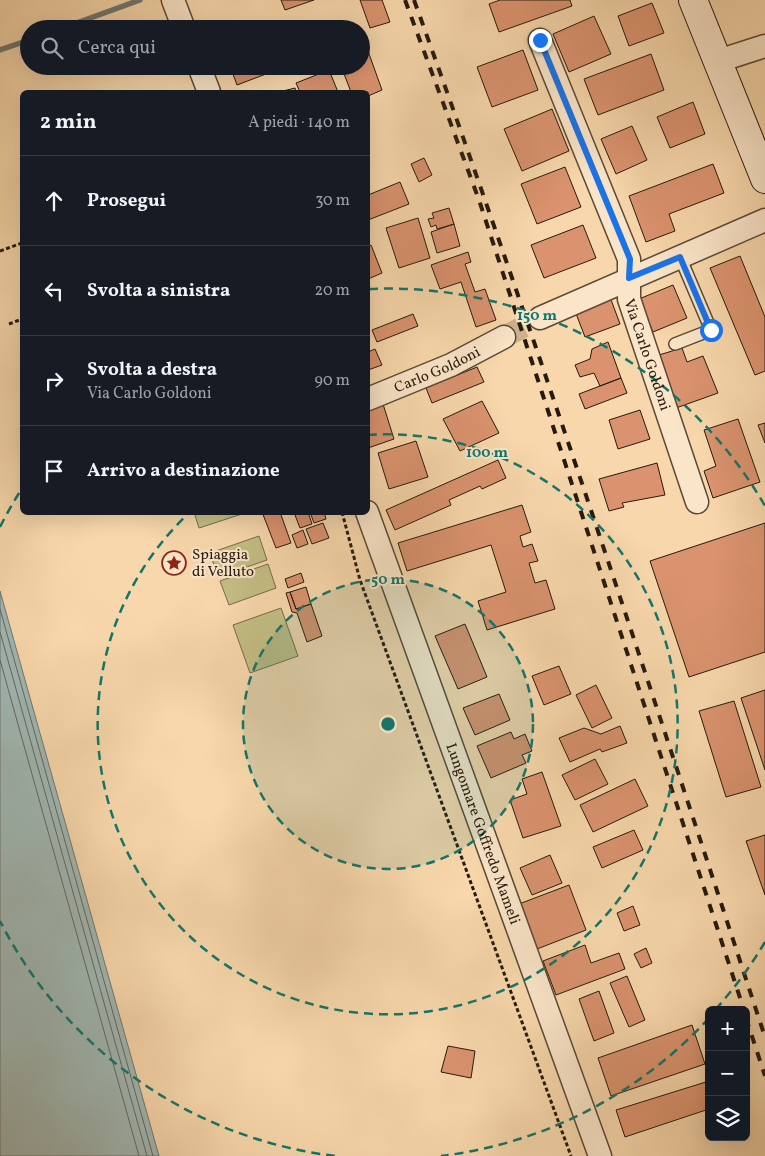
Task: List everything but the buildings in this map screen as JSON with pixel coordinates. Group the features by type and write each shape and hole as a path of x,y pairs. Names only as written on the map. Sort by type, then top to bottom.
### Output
{"main road":[{"path":"694,0 765,179"}],"street":[{"path":"173,0 181,20"},
{"name":"Via Carlo Goldoni","path":"540,40 630,259 629,299 697,502"},
{"path":"718,61 765,46"},
{"path":"201,75 207,90"},
{"path":"540,318 765,220"},
{"name":"Carlo Goldoni","path":"370,398 451,365 504,337"},
{"name":"Lungomare Goffredo Mameli","path":"368,515 600,1156"}],"lane":[{"path":"675,344 711,330 680,257"}],"path":[{"path":"0,251 20,244"},
{"path":"9,324 20,320"},
{"path":"343,515 360,580 570,1156"}],"shaded area":[{"path":"195,515 239,515 199,528"},
{"path":"259,536 267,560 218,577 210,553"},
{"path":"268,564 276,588 229,605 220,581"},
{"path":"281,608 298,656 250,673 233,625"}],"water":[{"path":"0,591 159,1156 0,1156"}],"waterway":[{"path":"85,20 140,0"},
{"path":"0,50 20,43"}],"tunnel":[{"path":"504,337 540,318"}],"railway":[{"path":"405,0 479,200 743,1006"},
{"path":"414,0 549,387 637,647 765,1037"},
{"path":"750,1030 765,1076"}],"place":[{"name":"Spiaggia di Velluto","path":"174,563"}],"route":[{"path":"540,40 630,259 629,278 680,257 711,330"}]}
